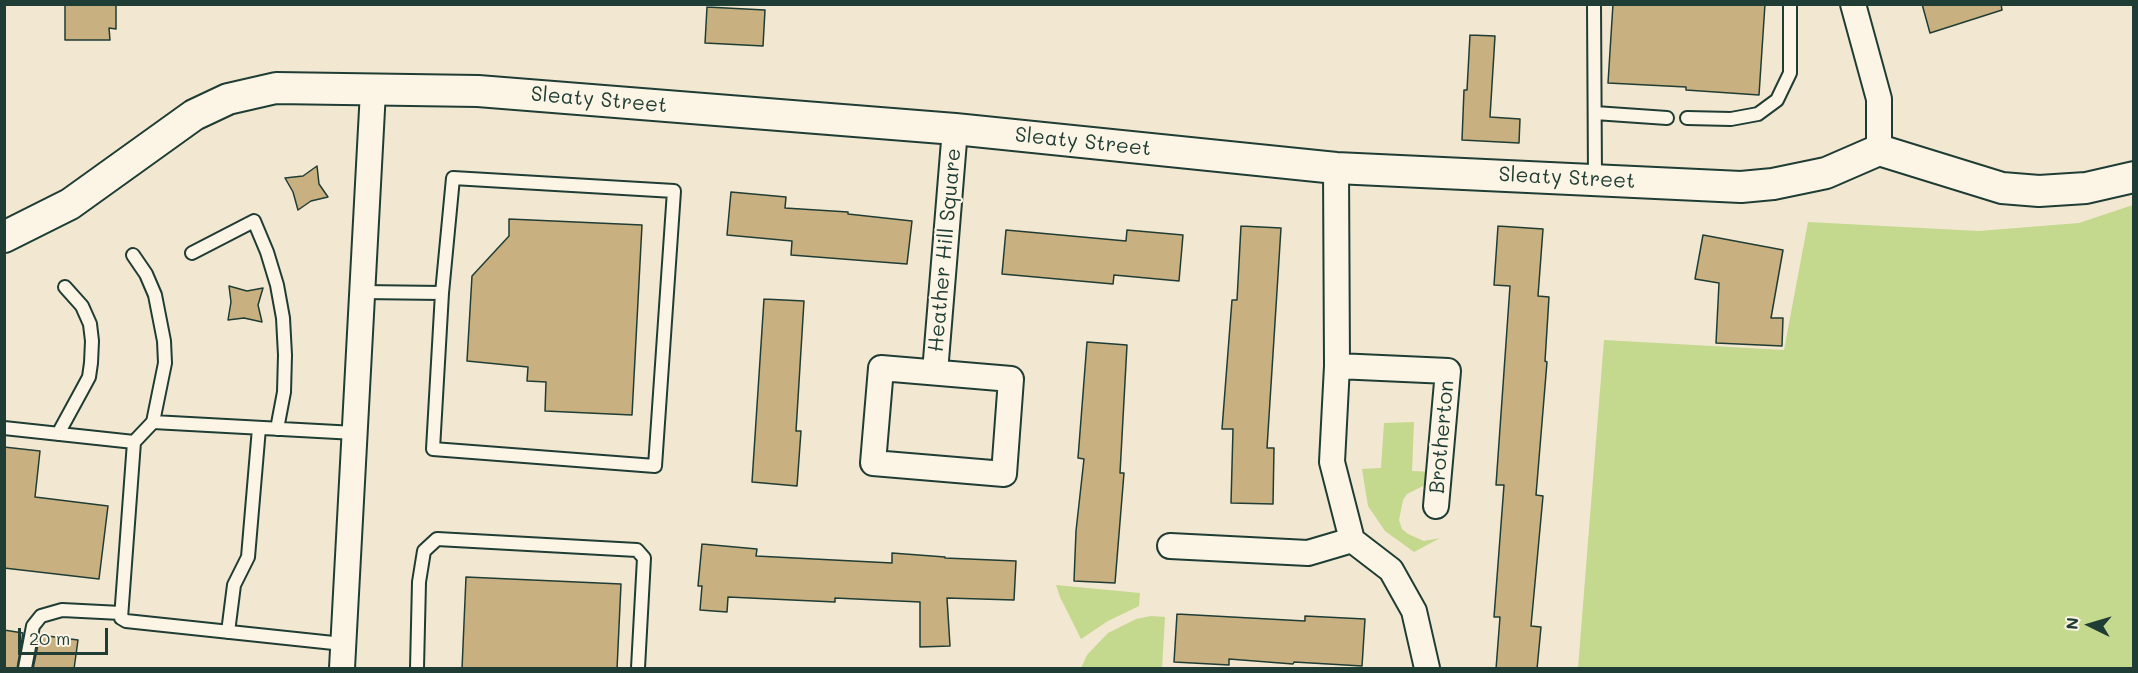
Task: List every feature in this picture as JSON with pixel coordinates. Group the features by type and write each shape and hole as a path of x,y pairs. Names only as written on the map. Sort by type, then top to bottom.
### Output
{"street":[{"path":"1853,4 1879,99 1879,150 2002,188 2039,191 2086,188 2133,177"},
{"name":"Sleaty Street","path":"4,237 70,204 194,115 228,99 276,88 478,91 955,129 1336,168 1741,187 1773,184 1826,173 1879,150"},
{"path":"342,669 373,91"},
{"name":"Heather Hill Square","path":"935,372 955,129"},
{"path":"1336,168 1337,366 1332,462 1352,540 1391,570 1414,611 1427,669"},
{"name":"Sleaty Street","path":"4,212 55,211"},
{"name":"Brotherton","path":"1337,366 1448,371 1436,506"},
{"name":"Heather Hill Square","path":"881,368 935,372 1011,379 1004,474 873,463 881,368"},
{"path":"1170,546 1308,553 1352,540"}],"lane":[{"path":"1594,4 1595,180"},
{"path":"1687,118 1731,119 1758,114 1778,100 1790,73 1790,4"},
{"path":"1594,114 1667,118"},
{"path":"453,177 674,191 655,466 433,449 442,293 453,177"},
{"path":"192,253 254,221 277,285 283,318 284,392 277,429"},
{"path":"133,255 146,274 155,295 164,340 165,363 153,422 134,442 121,618 126,621 343,644"},
{"path":"58,434 89,377 91,363 90,324 82,306 65,287"},
{"path":"362,291 442,293"},
{"path":"153,422 355,433"},
{"path":"228,632 234,585 248,557 259,428"},
{"path":"4,429 134,442"},
{"path":"417,669 419,582 424,551 437,539 637,550 644,558 638,669"},
{"path":"25,669 33,626 41,616 62,610 122,613"}],"green space":[{"path":"2133,205 2133,668 1578,668 1604,340 1784,350 1808,222 1979,231 2079,223"},
{"path":"1414,422 1412,471 1435,472 1427,484 1407,494 1403,500 1399,520 1402,529 1408,534 1424,541 1440,538 1414,552 1385,531 1368,506 1362,469 1381,468 1384,423"},
{"path":"1056,585 1140,593 1139,606 1108,621 1081,639"},
{"path":"1151,616 1165,617 1162,668 1081,668 1087,655 1108,633 1136,619"}],"building":[{"path":"65,4 116,4 116,29 109,28 110,40 65,40"},
{"path":"1613,4 1765,4 1759,95 1686,90 1686,87 1608,83"},
{"path":"1922,4 2001,4 2002,10 1930,33"},
{"path":"707,7 765,10 763,46 705,43"},
{"path":"1470,35 1495,36 1490,117 1520,119 1519,143 1462,140 1464,90 1467,90"},
{"path":"317,166 319,184 328,197 311,201 298,210 293,192 285,178 303,176"},
{"path":"731,192 786,197 785,208 848,212 848,214 912,221 907,264 791,255 792,241 727,235"},
{"path":"509,219 642,225 632,415 545,411 546,382 527,381 528,367 467,361 472,276 509,236"},
{"path":"1241,226 1281,228 1267,448 1274,448 1273,504 1231,503 1233,429 1222,429 1232,300 1237,300"},
{"path":"1498,226 1543,229 1538,296 1549,297 1545,361 1547,362 1536,495 1543,496 1531,626 1541,627 1537,669 1496,669 1500,617 1494,617 1504,485 1496,485 1510,286 1494,285"},
{"path":"1006,230 1126,241 1127,230 1183,235 1179,281 1114,275 1113,284 1002,274"},
{"path":"1703,235 1783,250 1771,318 1783,318 1782,346 1716,343 1719,283 1695,279"},
{"path":"229,286 247,291 263,288 258,305 262,322 244,318 228,320 231,302"},
{"path":"764,299 804,301 796,431 801,431 797,486 752,482"},
{"path":"1087,342 1127,345 1120,473 1124,473 1115,583 1074,581 1076,531 1084,459 1078,458"},
{"path":"4,447 40,451 35,497 108,506 99,579 4,568"},
{"path":"702,544 757,549 756,556 892,563 892,553 1016,561 1014,600 947,598 950,646 920,647 920,602 835,598 835,602 728,597 727,612 700,610 702,586 698,586"},
{"path":"466,577 621,584 617,669 462,669"},
{"path":"1177,614 1305,621 1305,616 1365,619 1362,666 1229,659 1229,665 1174,662"},
{"path":"4,630 23,633 17,669 4,669"},
{"path":"40,635 78,640 74,669 33,669"}]}
